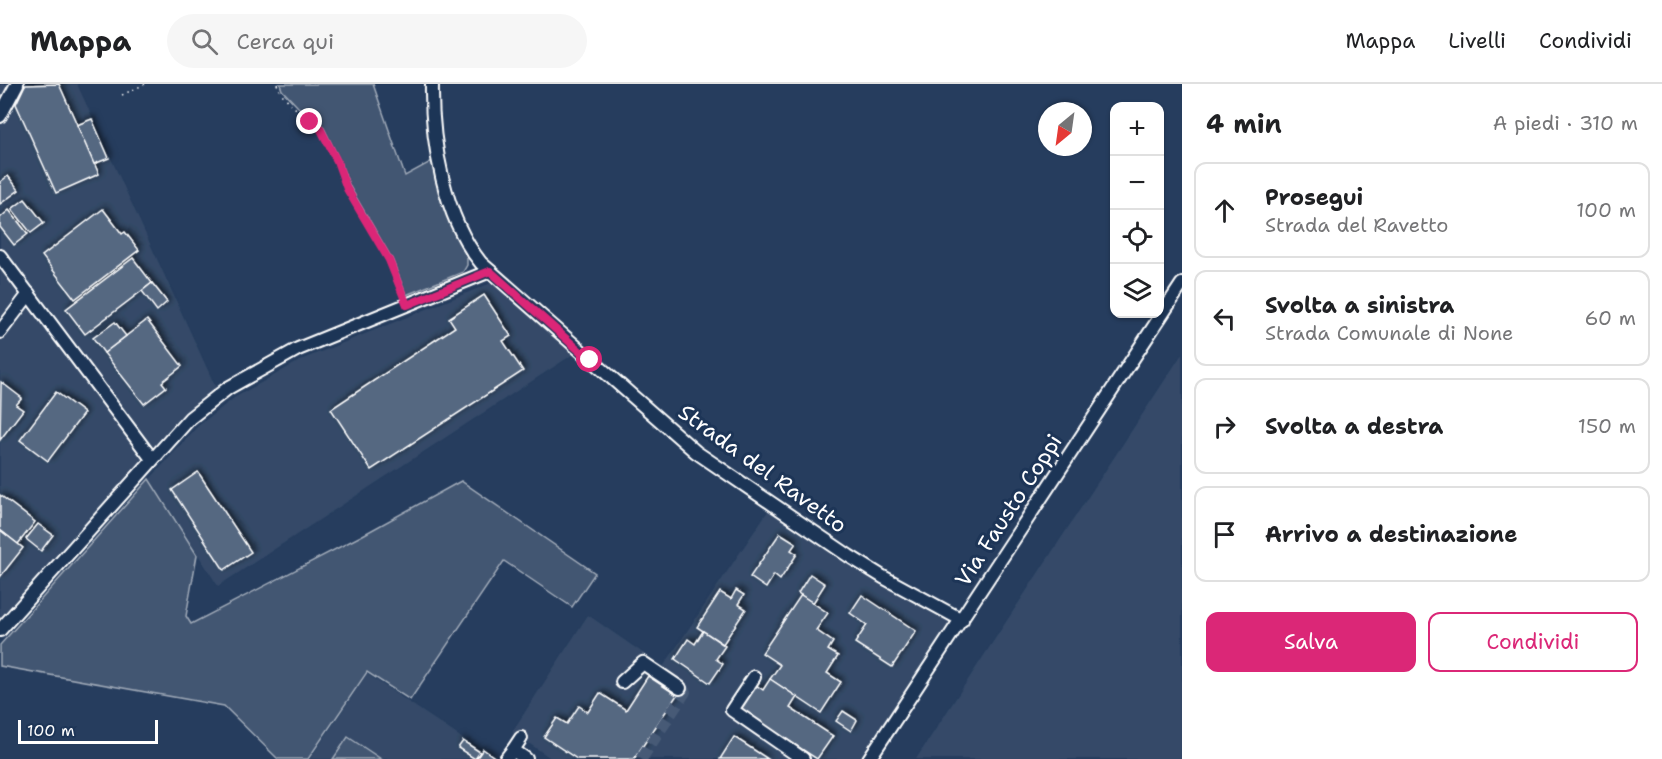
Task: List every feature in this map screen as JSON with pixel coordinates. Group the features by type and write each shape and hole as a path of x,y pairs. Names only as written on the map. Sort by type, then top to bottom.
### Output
{"street":[{"path":"0,116 17,84"},
{"name":"Strada del Ravetto","path":"432,84 440,169 467,245 481,263 696,452 849,556 962,620"},
{"path":"0,256 152,459"},
{"path":"0,630 190,418 228,388 298,349 490,271"},
{"name":"Via Fausto Coppi","path":"869,759 1182,284"},
{"path":"0,332 29,294"},
{"path":"622,682 643,663 680,688"},
{"path":"754,677 732,710 802,759"},
{"path":"521,738 509,755 526,759"}],"path":[{"path":"122,95 145,84"},
{"path":"277,84 280,92 296,109 320,128 337,161 347,189 389,260 407,305"}],"shaded area":[{"path":"0,84 77,84 216,388 185,412 0,619"},
{"path":"280,84 373,84 405,176 434,160 446,205 467,257 467,265 463,272 406,295 392,259 350,187 323,126 298,107 282,90"},
{"path":"494,282 575,353 218,586 150,479 198,426 234,398 303,359"},
{"path":"1182,354 1182,759 916,759"},
{"path":"149,479 197,555 186,616 191,624 361,536 461,481 595,573 572,607 504,561 410,700 367,672 308,759 278,759 224,706 0,666 0,645"},
{"path":"770,508 952,620 859,759 552,759 512,732 588,615 663,667"},
{"path":"367,674 481,751 483,749 498,759 381,759 348,737 333,759 310,759"},
{"path":"348,737 381,759 333,759"}],"building":[{"path":"59,84 99,174 56,193 16,104 25,85"},
{"path":"92,119 109,158 94,164 77,125"},
{"path":"8,176 19,190 0,204 0,182"},
{"path":"25,199 44,223 31,233 12,209"},
{"path":"103,209 122,234 125,232 139,250 75,299 42,256"},
{"path":"9,210 28,234 14,245 0,227 0,218"},
{"path":"133,258 152,283 85,334 66,309"},
{"path":"152,283 167,302 157,311 142,291"},
{"path":"484,295 511,336 503,341 523,371 371,470 331,409 455,327 449,318"},
{"path":"147,320 182,366 162,382 166,387 144,404 104,353"},
{"path":"115,322 126,336 104,353 93,338"},
{"path":"1,382 22,398 16,405 23,410 0,440"},
{"path":"56,392 84,413 48,461 20,440"},
{"path":"198,472 251,552 224,570 172,490"},
{"path":"0,495 35,522 18,544 0,530"},
{"path":"38,524 53,535 41,551 26,539"},
{"path":"0,530 23,548 0,577"},
{"path":"780,533 796,543 791,550 797,554 780,580 774,575 766,588 750,577"},
{"path":"810,574 825,584 813,603 798,593"},
{"path":"736,590 744,595 738,604 746,609 723,644 697,627 720,592 731,599"},
{"path":"801,595 828,613 816,630 833,642 828,650 838,656 827,673 841,682 821,713 770,679 780,665 762,653"},
{"path":"862,595 916,631 892,667 855,643 867,625 850,613"},
{"path":"703,631 725,646 716,659 723,664 710,683 675,659 688,639 695,644"},
{"path":"648,676 677,695 634,759 577,759 544,737 557,718 567,724 579,706 588,712 600,693 626,710"},
{"path":"770,679 797,697 790,708 833,736 817,759 740,709 756,685 763,690"},
{"path":"843,711 857,720 851,731 836,721"},
{"path":"734,737 768,759 720,759"},
{"path":"463,741 480,752 475,759 458,748"},
{"path":"483,749 497,759 476,759"}],"tunnel":[{"path":"641,759 685,692 680,688"}],"route":[{"path":"310,122 320,128 337,161 347,189 389,260 407,305 490,271 590,360"}]}
